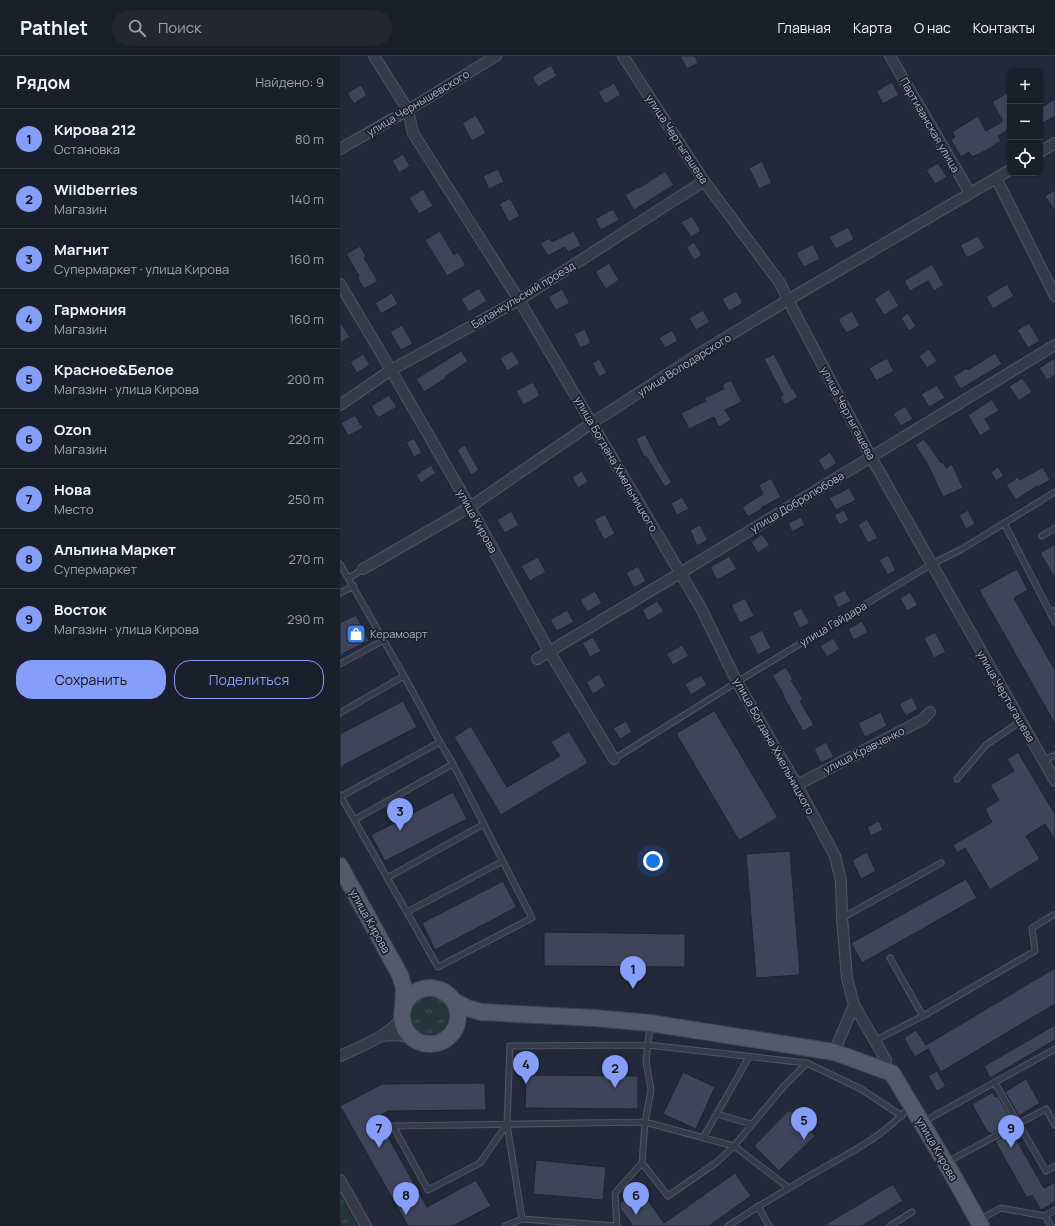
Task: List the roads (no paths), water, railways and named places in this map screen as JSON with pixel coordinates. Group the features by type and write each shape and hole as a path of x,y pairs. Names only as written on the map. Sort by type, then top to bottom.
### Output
{"main road":[{"name":"улица Кирова","path":"340,866 400,975"},
{"path":"400,975 410,983 423,989"},
{"path":"400,975 404,988 403,1014 406,1029 411,1036 422,1043 434,1044 450,1036 456,1026 458,1010 454,1001"},
{"path":"403,1014 408,999 418,991 429,988 440,990 446,993 454,1001 467,1008 482,1012 594,1018 650,1023 834,1052 889,1067"},
{"path":"456,1026 466,1019 482,1012"},
{"name":"улица Кирова","path":"889,1067 907,1110 922,1122 979,1223"}],"street":[{"name":"улица Богдана Хмельницкого","path":"374,56 408,110 413,134 519,300 701,608 737,682 797,785 835,856 841,881 842,918"},
{"name":"улица Чернышевского","path":"340,149 408,110 496,56"},
{"name":"улица Чертыгашева","path":"623,56 704,181 780,282 788,300 871,457 1055,781"},
{"name":"Партизанская улица","path":"890,56 970,193"},
{"path":"1043,150 1055,143"},
{"name":"улица Володарского","path":"363,569 470,507 592,423 697,355 1007,172"},
{"path":"996,178 1055,296"},
{"name":"Баланкульский проезд","path":"340,405 391,370 519,300 704,181"},
{"name":"улица Кирова","path":"340,284 470,507 549,652 614,759"},
{"name":"улица Добролюбова","path":"537,659 1055,344"},
{"name":"улица Кравченко","path":"797,785 922,720 930,712"},
{"path":"842,918 847,978 854,1005 889,1067"},
{"path":"834,1052 854,1005"},
{"path":"340,1056 379,1037 394,1027 403,1014"},
{"path":"379,1037 396,1035 411,1036"},
{"path":"340,1180 366,1226"}],"lane":[{"name":"улица Гайдара","path":"614,759 737,682 932,564 962,549 1055,492"},
{"path":"1004,523 1055,622"},
{"path":"1042,536 1055,528"},
{"path":"340,564 354,586 453,764 484,824 388,878"},
{"path":"349,578 363,569"},
{"path":"340,594 354,586"},
{"path":"1050,613 1055,610"},
{"path":"340,664 384,640"},
{"path":"340,713 404,676"},
{"path":"957,779 986,745 1021,721"},
{"path":"440,742 340,796 438,966 532,918 453,764"},
{"path":"1043,760 1055,755"},
{"path":"354,820 453,764"},
{"path":"407,912 503,861"},
{"path":"842,918 941,862"},
{"path":"874,1041 923,1016 1035,951 1032,928 1053,915"},
{"path":"890,958 923,1016"},
{"path":"505,1226 522,1219 616,1226 615,1193 642,1163 644,1122 652,1090 646,1061 650,1023"},
{"path":"522,1219 507,1124 510,1046 648,1045 807,1063 907,1110 876,1138 758,1206 728,1226"},
{"path":"922,1122 1055,1049"},
{"path":"703,1138 749,1057"},
{"path":"642,1163 668,1196 717,1162 734,1146 784,1086 807,1063"},
{"path":"995,1083 1046,1171 1055,1166"},
{"path":"946,1163 1046,1109 1055,1125"},
{"path":"717,1114 751,1124"},
{"path":"507,1124 480,1163 428,1190 394,1126 458,1124 644,1122 734,1146 789,1188"},
{"path":"758,1206 769,1226"},
{"path":"979,1223 1001,1208 1045,1216 1055,1210"},
{"path":"890,1226 912,1212"},
{"path":"1045,1216 1051,1226"}],"place":[{"name":"Керамоарт","path":"356,634"},
{"name":"Магнит","path":"400,831"},
{"name":"Кирова 212","path":"633,989"},
{"name":"Гармония","path":"526,1084"},
{"name":"Wildberries","path":"615,1088"},
{"name":"Красное&Белое","path":"804,1140"},
{"name":"Нова","path":"379,1148"},
{"name":"Восток","path":"1011,1148"},
{"name":"Альпина Маркет","path":"406,1215"},
{"name":"Ozon","path":"636,1215"}]}
